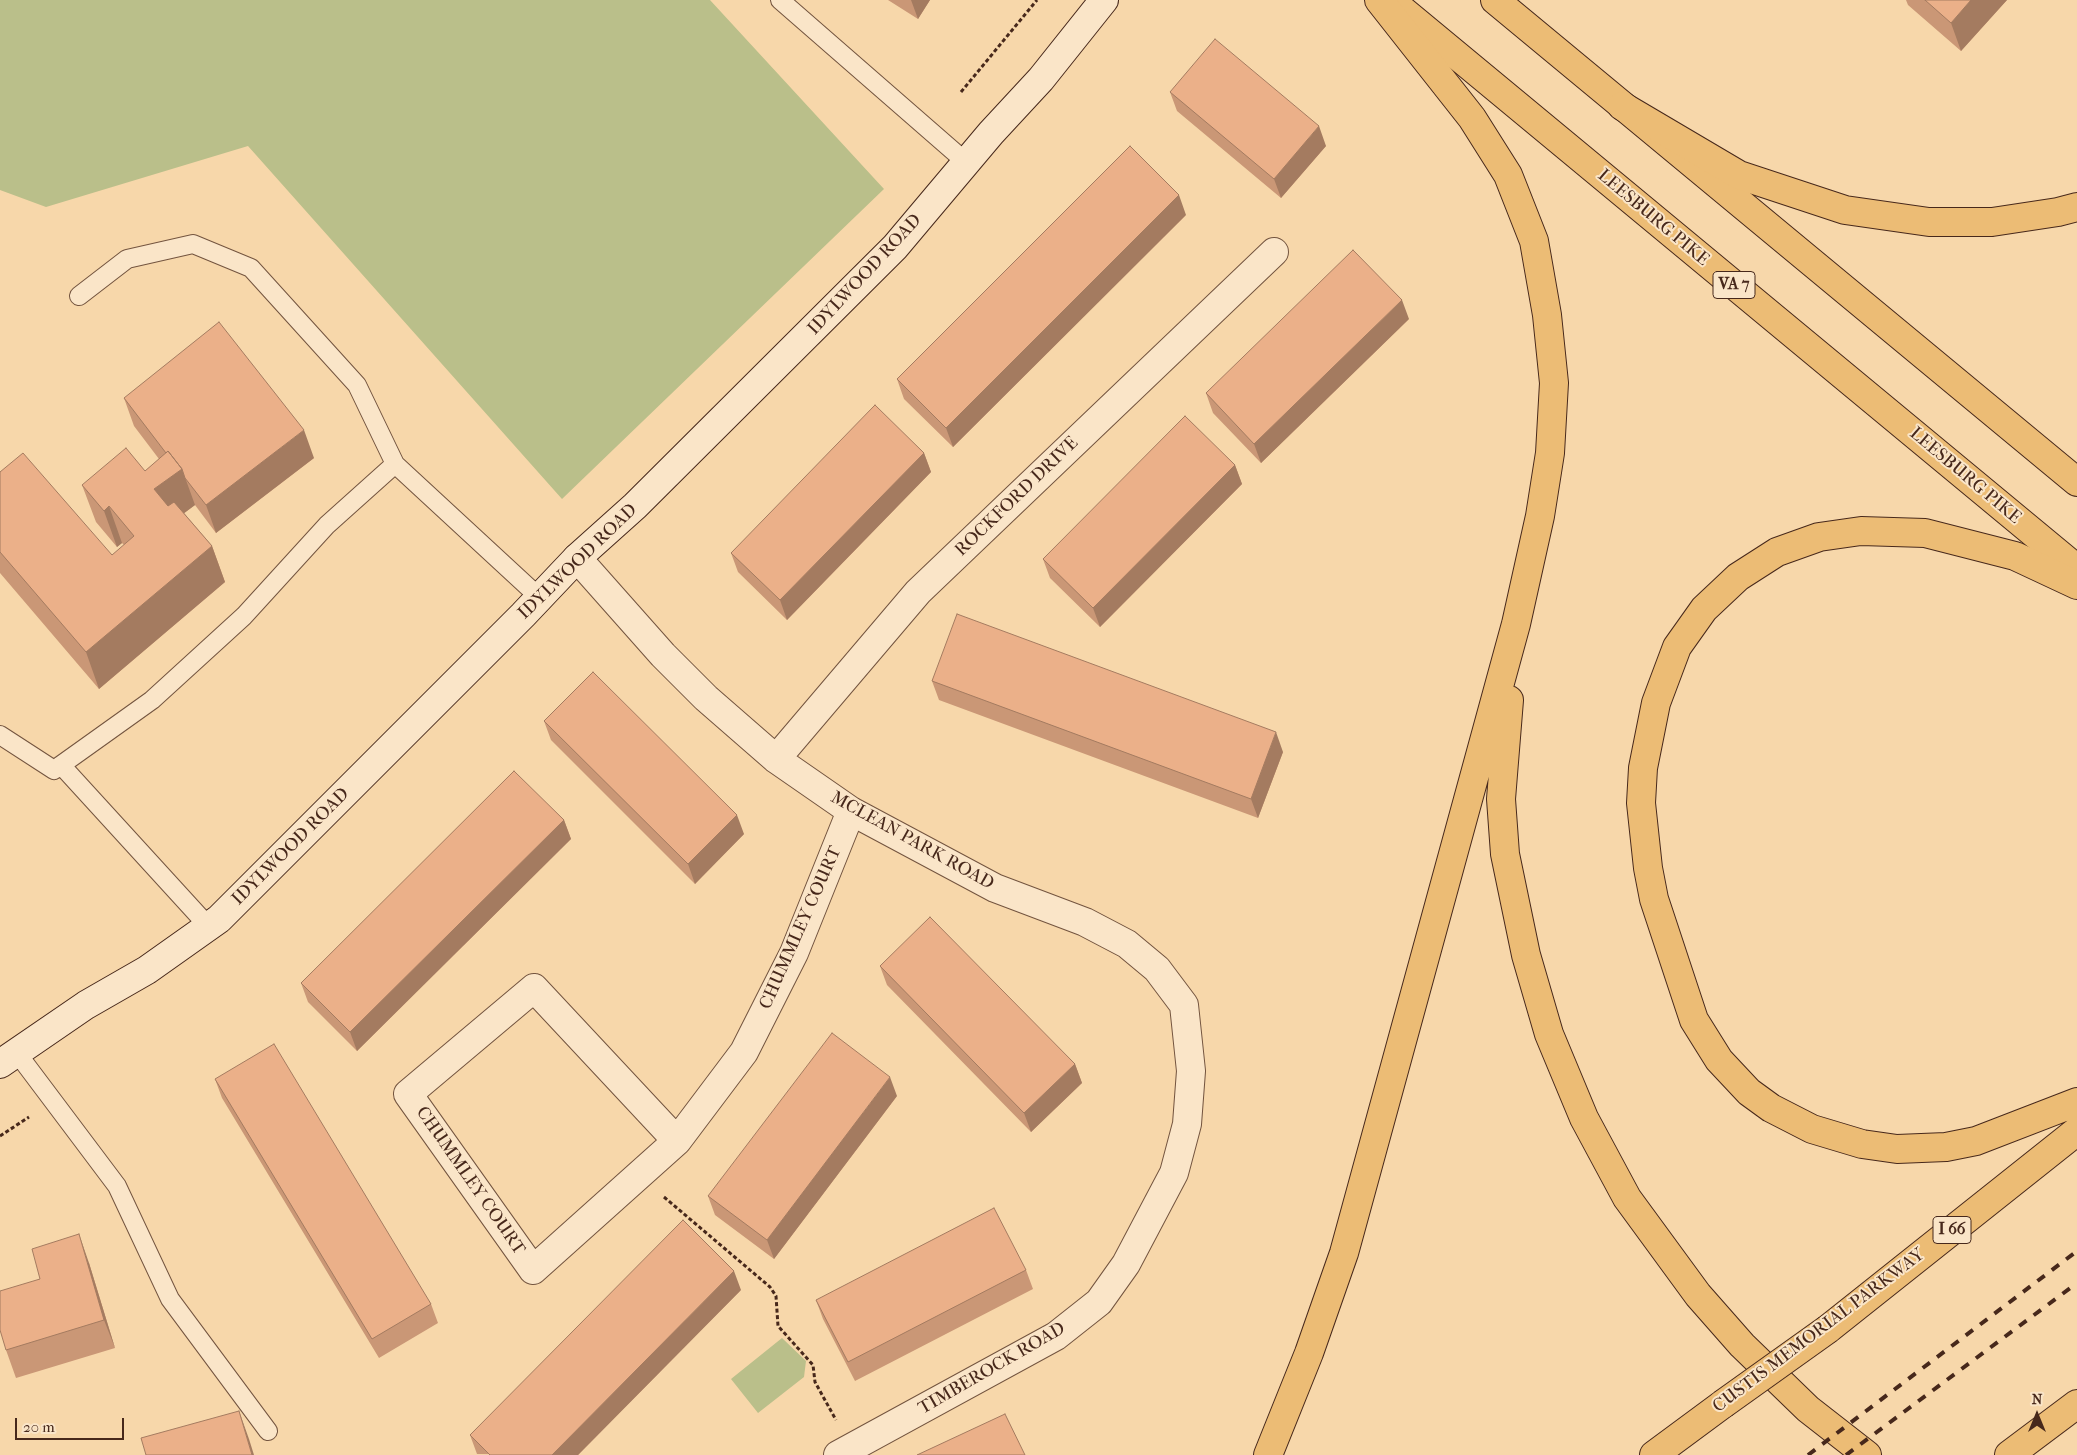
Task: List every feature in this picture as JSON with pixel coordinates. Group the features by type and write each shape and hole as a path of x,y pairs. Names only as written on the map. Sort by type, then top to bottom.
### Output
{"main road":[{"path":"1268,1455 1306,1361 1344,1253 1516,624 1540,516 1549,462 1554,383 1548,315 1534,241 1508,175 1472,118 1379,0"},
{"name":"LEESBURG PIKE","path":"1390,0 2077,569"},
{"path":"1495,0 2077,482"},
{"path":"1622,106 1739,175 1845,210 1929,222 1992,222 2058,212 2077,207"},
{"path":"2077,585 2015,556 1926,533 1861,531 1819,537 1777,552 1738,577 1704,609 1677,647 1656,703 1643,768 1641,803 1648,868 1654,899 1694,1020 1719,1060 1748,1092 1771,1108 1812,1129 1862,1144 1897,1149 1946,1148 1976,1141 2077,1102"},
{"path":"1516,624 1501,799 1505,854 1526,955 1547,1026 1584,1118 1627,1198 1698,1295 1742,1346 1808,1409 1868,1455"},
{"name":"CUSTIS MEMORIAL PARKWAY","path":"1654,1455 1828,1328 2077,1131"},
{"path":"2012,1453 2077,1404"}],"street":[{"name":"IDYLWOOD ROAD","path":"8,1059 86,1005 147,970 209,926 540,598 577,558 635,506 824,320 895,247 966,163 1041,79 1104,0"},
{"name":"ROCKFORD DRIVE","path":"776,759 918,592 1274,252"},
{"name":"MCLEAN PARK ROAD","path":"577,558 663,655 700,692 776,759 851,811 995,888 1085,922 1127,944 1157,969 1184,1005"},
{"name":"CHUMMLEY COURT","path":"677,1141 534,988 408,1094 533,1270 677,1141 744,1052 794,952 851,811"},
{"name":"TIMBEROCK ROAD","path":"844,1452 1056,1336 1098,1302 1126,1264 1174,1173 1187,1124 1191,1071 1184,1005"}],"lane":[{"path":"780,0 966,163"},
{"path":"79,296 127,259 193,244 251,268 357,385 395,464 540,598"},
{"path":"0,735 54,770 152,700 244,616 327,524 395,464"},
{"path":"61,765 209,926"},
{"path":"8,1059 117,1186 170,1300 268,1431"}],"path":[{"path":"961,92 1037,0"},
{"path":"0,1136 29,1117"},
{"path":"640,1174 681,1214 770,1287 776,1296 778,1326 813,1365 815,1382 844,1452"}],"green space":[{"path":"0,0 710,0 884,189 562,499 248,146 46,207 0,190"},
{"path":"782,1338 806,1361 804,1377 758,1413 731,1379"}],"building":[{"path":"1925,0 1971,0 1951,23"},
{"path":"1215,39 1319,126 1274,179 1170,92"},
{"path":"1130,146 1179,195 946,428 897,379"},
{"path":"1353,250 1402,300 1254,444 1206,393"},
{"path":"219,322 304,430 206,505 185,478 182,469 168,451 166,453 124,398"},
{"path":"875,405 924,453 780,600 731,553"},
{"path":"1185,416 1235,465 1093,608 1043,559"},
{"path":"126,448 145,471 168,451 182,469 154,489 168,506 174,502 212,546 86,652 0,552 0,472 23,453 112,555 134,536 109,506 104,511 82,485"},
{"path":"957,614 1276,732 1251,799 932,681"},
{"path":"593,672 737,815 688,864 544,721"},
{"path":"514,771 564,820 350,1032 301,983"},
{"path":"930,917 1075,1064 1024,1113 880,966"},
{"path":"832,1033 890,1077 767,1240 708,1196"},
{"path":"274,1044 431,1304 372,1339 215,1079"},
{"path":"994,1208 1026,1270 848,1362 816,1300"},
{"path":"683,1220 734,1271 552,1455 490,1455 470,1435"},
{"path":"79,1234 104,1320 6,1350 0,1330 0,1291 40,1279 32,1249"},
{"path":"239,1411 252,1455 146,1455 141,1438"},
{"path":"1005,1414 1025,1455 917,1455"}],"railway":[{"path":"1808,1455 2077,1251"},
{"path":"1846,1455 2077,1283"}]}
